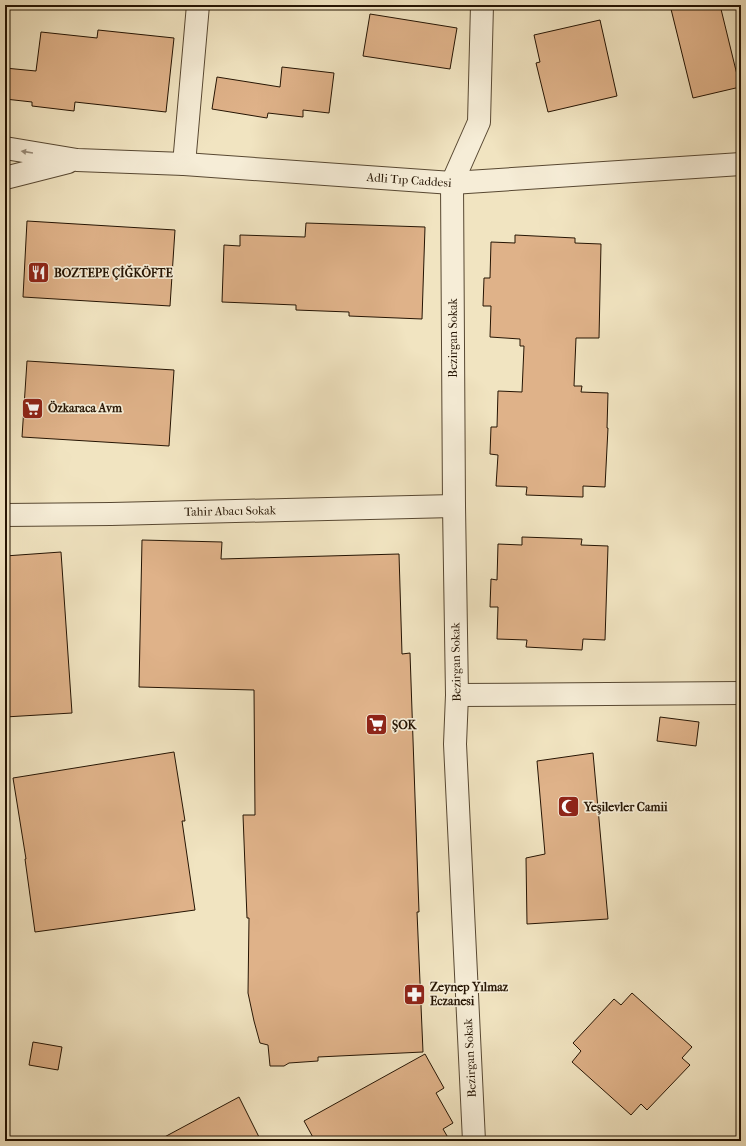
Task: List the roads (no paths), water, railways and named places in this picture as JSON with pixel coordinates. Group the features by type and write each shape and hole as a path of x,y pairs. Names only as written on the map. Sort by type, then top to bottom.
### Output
{"street":[{"path":"184,164 198,5"},
{"path":"452,183 479,122 482,5"},
{"name":"Adli Tıp Caddesi","path":"5,148 76,160 184,164 452,183 741,164"},
{"name":"Adli Tıp Caddesi","path":"5,178 76,160"},
{"name":"Bezirgan Sokak","path":"452,183 457,695 455,744 474,1141"},
{"name":"Tahir Abacı Sokak","path":"5,515 454,506"},
{"path":"457,695 741,693"}],"place":[{"name":"BOZTEPE ÇİĞKÖFTE","path":"38,273"},
{"name":"Özkaraca Avm","path":"32,408"},
{"name":"ŞOK","path":"377,725"},
{"name":"Yeşilevler Camii","path":"569,807"},
{"name":"Zeynep Yılmaz Eczanesi","path":"415,994"}]}
